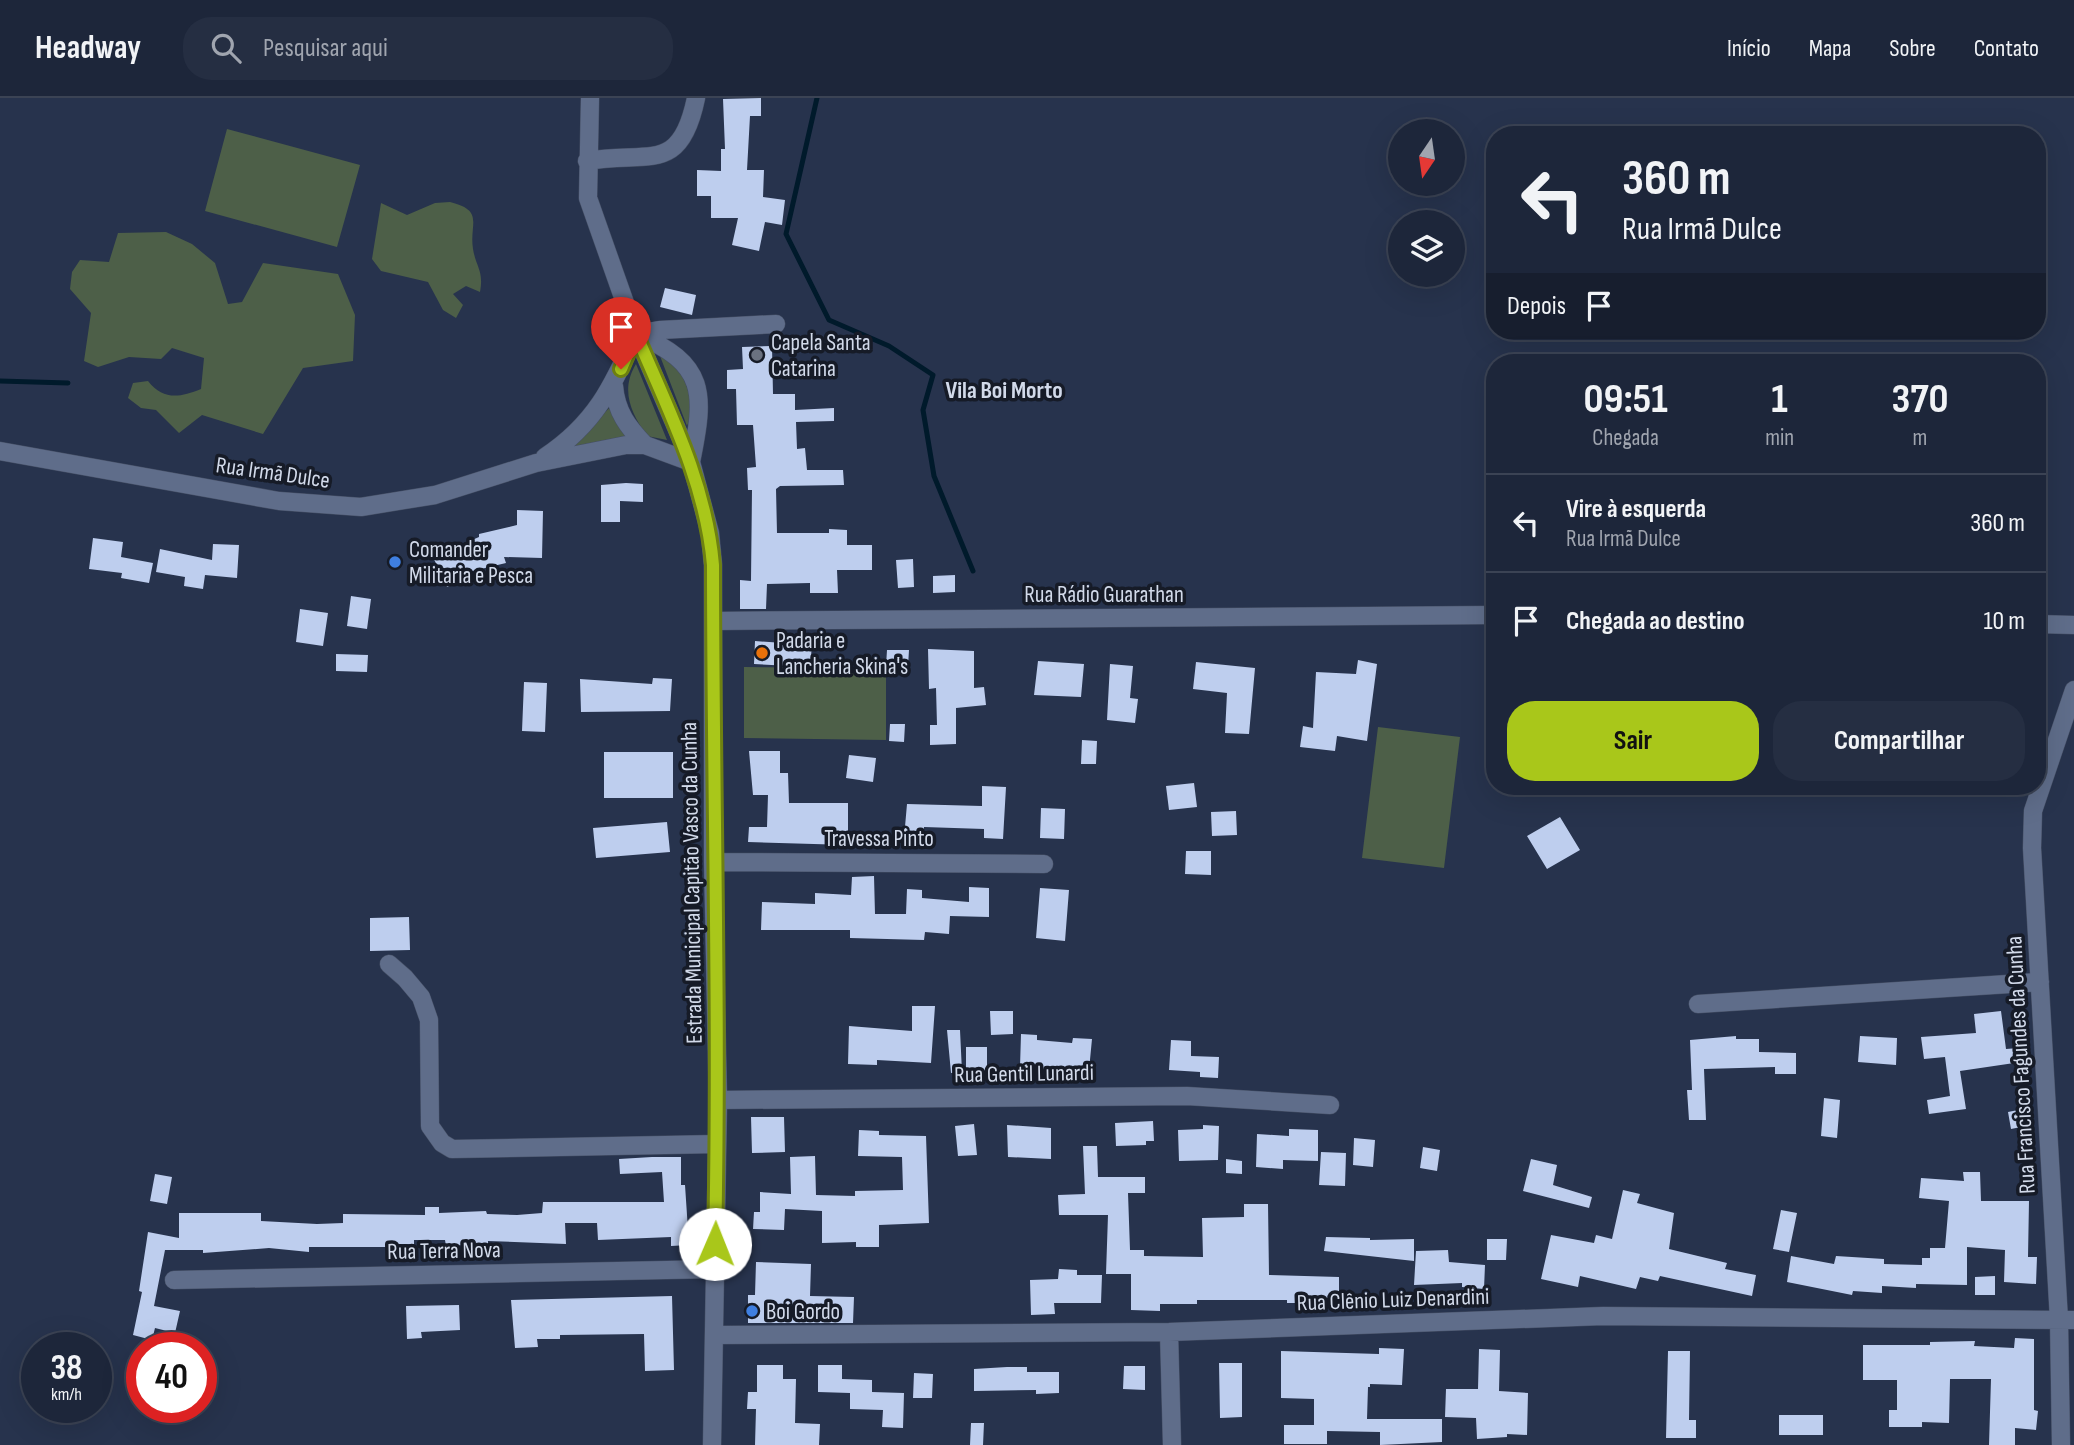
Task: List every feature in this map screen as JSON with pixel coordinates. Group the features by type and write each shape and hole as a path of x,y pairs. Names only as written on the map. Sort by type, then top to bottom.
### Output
{"street":[{"name":"Estrada Municipal Capitão Vasco da Cunha","path":"590,98 588,198 636,334 691,462 710,533 718,1100 712,1445"},
{"path":"587,161 660,154 677,147 689,128 696,98"},
{"path":"636,334 660,330 776,324"},
{"path":"636,334 679,355 696,387 699,419 691,462"},
{"name":"Rua Irmã Dulce","path":"536,463 564,444 614,386 636,334"},
{"path":"614,386 619,412 645,445"},
{"name":"Rua Irmã Dulce","path":"0,451 279,501 361,507 435,495 536,463 626,445 645,445 691,462"},
{"name":"Rua Rádio Guarathan","path":"713,621 1486,615"},
{"path":"2046,624 2074,625"},
{"name":"Rua Francisco Fagundes da Cunha","path":"2046,773 2074,690"},
{"name":"Rua Francisco Fagundes da Cunha","path":"2038,795 2033,811 2032,848 2066,1320 2060,1445"},
{"name":"Travessa Pinto","path":"713,862 1044,864"},
{"path":"389,964 421,997 429,1020 430,1126 442,1143 452,1149 717,1144"},
{"path":"1698,1004 2040,982"},
{"name":"Rua Gentil Lunardi","path":"718,1100 1187,1096 1330,1105"},
{"name":"Rua Terra Nova","path":"174,1280 715,1269"},
{"name":"Rua Clênio Luiz Denardini","path":"714,1335 1169,1332 1603,1316 2066,1320"},
{"path":"1169,1332 1171,1445"}],"green space":[{"path":"227,129 360,165 337,247 205,211"},
{"path":"450,202 468,209 472,214 473,249 481,279 480,292 466,286 453,294 463,305 456,318 443,310 428,282 381,271 372,259 381,203 407,215 435,203"},
{"path":"166,232 192,244 215,263 228,304 242,302 263,263 338,274 355,315 353,361 303,368 263,434 202,415 179,433 156,410 141,408 128,398 133,383 148,381 160,392 172,396 193,392 201,389 204,358 172,348 161,359 129,357 98,367 84,361 91,313 70,289 72,272 80,260 109,262 118,233"},
{"path":"660,356 676,363 687,386 691,410 687,426"},
{"path":"636,364 667,440 647,436 632,410 628,392"},
{"path":"612,405 629,437 568,451"},
{"path":"744,667 886,668 886,740 744,738"},
{"path":"1378,727 1460,737 1444,868 1362,858"}],"building":[{"path":"761,98 761,116 750,116 747,170 764,170 763,197 785,200 782,225 765,222 759,251 732,245 738,218 711,218 711,196 697,196 697,170 721,171 721,149 725,149 723,99"},
{"path":"665,288 696,295 692,315 660,307"},
{"path":"772,346 773,394 795,394 795,410 834,408 834,421 796,422 797,449 805,448 807,470 843,470 844,485 780,486 776,489 777,533 829,533 829,529 847,530 847,545 872,545 872,570 837,570 838,593 810,593 810,583 767,584 766,609 740,609 740,580 751,581 752,490 748,490 747,468 756,467 753,425 737,425 736,389 727,389 727,370 743,369 742,347"},
{"path":"643,484 643,502 620,501 620,522 601,522 601,485"},
{"path":"517,510 543,511 542,558 504,557 506,563 464,573 466,578 447,587 433,557 479,537 479,534 517,525"},
{"path":"93,538 123,542 121,557 153,563 149,583 121,578 122,573 89,569"},
{"path":"213,544 239,545 237,578 205,575 203,589 184,586 185,577 156,572 160,549 212,560"},
{"path":"913,559 914,587 898,588 896,560"},
{"path":"955,575 955,592 933,593 933,576"},
{"path":"351,596 371,599 367,629 347,626"},
{"path":"300,609 328,613 323,646 296,642"},
{"path":"755,641 812,645 810,667 754,664"},
{"path":"928,649 974,651 974,688 984,687 986,705 956,708 956,744 930,745 930,725 937,725 936,688 929,689"},
{"path":"887,650 909,650 908,666 886,666"},
{"path":"336,654 368,655 367,672 336,671"},
{"path":"1358,660 1377,664 1367,741 1337,736 1335,751 1300,747 1303,726 1313,728 1316,672 1356,674"},
{"path":"1038,661 1084,664 1081,697 1034,695"},
{"path":"1196,662 1255,668 1249,734 1225,733 1227,693 1193,689"},
{"path":"1110,664 1133,666 1130,698 1138,699 1135,723 1107,720"},
{"path":"653,678 672,679 670,711 581,712 580,679 652,684"},
{"path":"524,682 547,683 545,732 522,731"},
{"path":"890,724 905,724 904,742 889,741"},
{"path":"1082,740 1097,741 1096,764 1081,764"},
{"path":"749,751 780,751 780,773 788,773 789,803 848,803 848,845 748,842 749,827 767,827 768,795 753,795"},
{"path":"604,752 673,752 673,798 604,798"},
{"path":"849,755 876,758 873,782 846,778"},
{"path":"1194,783 1197,807 1169,810 1166,786"},
{"path":"982,786 1006,787 1003,839 984,838 984,829 924,827 923,840 904,838 907,804 982,806"},
{"path":"1041,808 1065,809 1064,839 1040,838"},
{"path":"1236,811 1237,835 1212,836 1211,812"},
{"path":"1560,817 1580,850 1547,869 1527,836"},
{"path":"667,822 670,852 596,858 593,828"},
{"path":"1186,851 1211,851 1211,875 1185,874"},
{"path":"874,876 875,914 906,914 907,889 922,890 922,898 969,902 969,887 989,888 989,917 950,916 949,934 925,932 924,940 850,938 850,930 761,930 762,902 815,904 815,893 851,895 852,877"},
{"path":"1040,888 1069,890 1065,941 1036,938"},
{"path":"409,917 410,950 370,951 370,918"},
{"path":"912,1006 935,1006 931,1063 877,1060 877,1065 848,1064 849,1026 912,1031"},
{"path":"990,1011 1013,1011 1013,1034 991,1035"},
{"path":"2001,1011 2006,1049 2019,1048 2021,1062 1960,1071 1966,1109 1929,1114 1927,1100 1950,1096 1945,1057 1924,1059 1921,1037 1976,1033 1974,1014"},
{"path":"947,1030 960,1030 962,1072 951,1073"},
{"path":"1021,1034 1037,1035 1037,1040 1072,1043 1073,1038 1092,1039 1089,1070 1061,1068 1061,1071 1020,1067"},
{"path":"1736,1036 1736,1039 1759,1039 1759,1052 1796,1053 1796,1074 1775,1074 1775,1067 1704,1069 1706,1120 1689,1120 1687,1090 1692,1090 1690,1040"},
{"path":"1860,1036 1897,1038 1896,1065 1858,1062"},
{"path":"1171,1040 1191,1041 1191,1056 1219,1057 1218,1078 1200,1077 1200,1072 1169,1070"},
{"path":"966,1047 987,1047 987,1077 966,1076"},
{"path":"1824,1098 1840,1100 1837,1138 1821,1136"},
{"path":"2028,1108 2031,1125 2011,1129 2008,1112"},
{"path":"751,1117 784,1117 785,1152 752,1153"},
{"path":"1153,1121 1154,1141 1146,1141 1146,1145 1116,1146 1115,1123"},
{"path":"974,1124 977,1155 958,1156 955,1126"},
{"path":"1007,1125 1051,1128 1051,1159 1008,1157"},
{"path":"1203,1125 1219,1126 1218,1160 1179,1161 1178,1130 1203,1129"},
{"path":"1289,1129 1318,1130 1318,1161 1283,1160 1283,1169 1256,1167 1257,1134 1289,1136"},
{"path":"859,1130 879,1131 879,1135 926,1136 929,1223 879,1225 879,1247 856,1247 856,1242 822,1243 822,1211 785,1209 784,1230 753,1229 754,1212 760,1212 760,1192 791,1194 790,1157 815,1156 816,1195 855,1196 855,1191 903,1190 902,1157 858,1156"},
{"path":"1354,1138 1375,1140 1373,1167 1353,1165"},
{"path":"1083,1146 1097,1146 1098,1177 1145,1177 1145,1193 1128,1193 1130,1250 1144,1250 1144,1256 1203,1257 1202,1218 1244,1217 1244,1204 1268,1204 1269,1275 1339,1277 1339,1298 1304,1298 1304,1303 1287,1303 1287,1300 1197,1300 1197,1304 1160,1304 1160,1311 1131,1310 1131,1274 1106,1274 1108,1215 1059,1215 1058,1195 1085,1194"},
{"path":"1423,1147 1440,1150 1437,1171 1420,1168"},
{"path":"1321,1152 1346,1153 1345,1186 1319,1185"},
{"path":"681,1157 681,1185 685,1185 689,1245 671,1246 671,1237 598,1240 597,1223 565,1223 566,1244 488,1241 488,1244 446,1246 445,1240 414,1240 414,1244 391,1244 391,1247 309,1247 309,1252 269,1248 203,1253 203,1250 165,1250 154,1306 180,1311 175,1332 155,1328 154,1332 134,1332 142,1292 139,1291 148,1232 179,1238 179,1213 261,1213 261,1221 317,1224 343,1223 343,1214 425,1215 425,1207 439,1207 439,1213 486,1211 487,1214 517,1215 542,1213 543,1202 664,1202 662,1172 620,1174 619,1159"},
{"path":"1226,1159 1242,1161 1242,1174 1226,1173"},
{"path":"1531,1159 1557,1165 1553,1185 1592,1197 1589,1208 1523,1191"},
{"path":"1963,1172 1980,1172 1981,1201 2029,1201 2028,1257 2037,1257 2036,1284 2004,1282 2005,1250 1967,1247 1967,1285 1916,1284 1916,1288 1882,1286 1882,1293 1853,1291 1852,1295 1787,1282 1791,1256 1834,1264 1836,1256 1884,1259 1884,1264 1922,1265 1922,1258 1930,1258 1930,1248 1945,1248 1949,1201 1919,1198 1921,1178 1964,1181"},
{"path":"155,1174 172,1177 167,1204 150,1201"},
{"path":"1623,1190 1640,1194 1637,1203 1674,1213 1669,1249 1727,1263 1725,1269 1756,1275 1752,1296 1660,1276 1658,1281 1640,1277 1636,1289 1580,1276 1578,1287 1541,1279 1551,1235 1594,1243 1596,1235 1612,1239"},
{"path":"1781,1210 1797,1213 1789,1252 1773,1249"},
{"path":"1326,1237 1414,1239 1414,1261 1324,1251"},
{"path":"1487,1239 1507,1239 1506,1260 1487,1260"},
{"path":"1448,1250 1449,1262 1485,1265 1484,1289 1462,1287 1462,1283 1414,1285 1416,1251"},
{"path":"756,1262 811,1264 810,1296 854,1297 853,1323 748,1323 748,1295 755,1295"},
{"path":"1059,1269 1077,1270 1077,1275 1102,1275 1101,1303 1054,1303 1055,1314 1031,1315 1030,1280 1058,1279"},
{"path":"1995,1276 1995,1295 1975,1295 1975,1277"},
{"path":"672,1296 674,1370 645,1371 644,1334 560,1335 560,1339 537,1339 538,1347 515,1348 511,1300"},
{"path":"459,1305 460,1330 421,1332 422,1338 407,1339 406,1306"},
{"path":"2015,1338 2034,1339 2034,1410 2038,1411 2036,1430 2015,1428 2015,1445 1989,1445 1991,1379 1950,1379 1949,1423 1922,1422 1922,1427 1889,1427 1889,1410 1897,1410 1897,1380 1863,1380 1863,1345 1930,1345 1930,1342 1975,1341 1974,1346 2014,1348"},
{"path":"1379,1348 1404,1349 1402,1385 1370,1384 1367,1419 1442,1419 1442,1442 1380,1445 1380,1432 1327,1431 1327,1444 1284,1444 1284,1425 1314,1425 1314,1399 1281,1398 1281,1351 1379,1354"},
{"path":"1479,1349 1500,1350 1499,1391 1528,1393 1527,1435 1507,1434 1507,1437 1477,1439 1476,1418 1445,1417 1446,1389 1478,1389"},
{"path":"1668,1351 1690,1351 1689,1420 1696,1420 1696,1438 1666,1438"},
{"path":"1219,1363 1242,1363 1242,1417 1220,1418"},
{"path":"757,1365 783,1365 783,1379 796,1379 795,1423 820,1424 819,1445 755,1445 756,1409 747,1409 748,1392 757,1392"},
{"path":"818,1365 842,1365 842,1379 872,1380 872,1392 904,1393 903,1428 882,1427 883,1410 850,1409 850,1393 818,1392"},
{"path":"1124,1366 1145,1366 1145,1390 1123,1389"},
{"path":"1027,1367 1027,1372 1059,1372 1059,1393 1036,1394 1036,1390 974,1391 974,1369"},
{"path":"914,1373 933,1374 932,1398 913,1398"},
{"path":"1779,1415 1823,1415 1823,1435 1779,1435"},
{"path":"971,1423 984,1423 983,1445 970,1445"}],"waterway":[{"path":"817,98 786,234 829,320 889,346 933,375 923,410 934,476 973,571"},
{"path":"0,381 68,383"}],"place":[{"name":"Capela Santa Catarina","path":"757,355"},
{"name":"Comander Militaria e Pesca","path":"395,562"},
{"name":"Padaria e Lancheria Skina's","path":"762,653"},
{"name":"Boi Gordo","path":"752,1311"}],"district":[{"name":"Vila Boi Morto","path":"1004,390"}],"route":[{"path":"621,369 636,334 691,462 710,533 713,565 713,862 718,1100 715,1244"}]}
